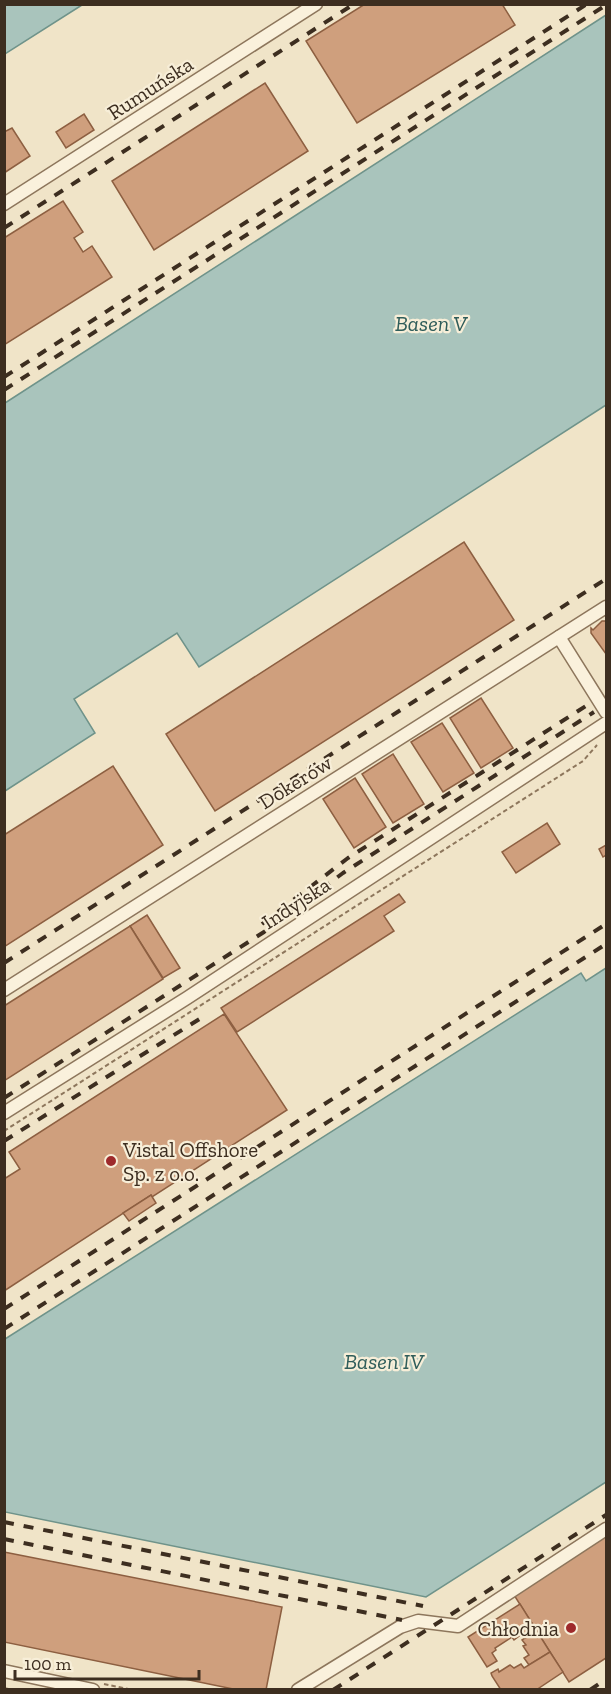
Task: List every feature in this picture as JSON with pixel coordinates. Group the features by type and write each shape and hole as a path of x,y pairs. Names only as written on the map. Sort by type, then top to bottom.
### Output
{"street":[{"name":"Rumuńska","path":"4,204 316,4"},
{"name":"Dokerów","path":"4,990 606,607"},
{"path":"560,637 606,712"},
{"name":"Indyjska","path":"4,1113 187,998 606,723"},
{"path":"298,1689 400,1627 418,1621 458,1626 606,1529"},
{"path":"4,1671 93,1689"}],"path":[{"path":"4,1131 583,761 601,742"},
{"path":"4,1688 14,1689"}],"water":[{"path":"5,4 82,4 82,5 5,54"},
{"name":"Basen V","path":"606,15 606,405 199,667 177,633 74,699 95,733 5,791 5,403"},
{"name":"Basen IV","path":"606,968 606,1482 426,1597 5,1512 5,1339 581,973 586,981"}],"building":[{"path":"365,4 502,4 515,25 357,123 306,41"},
{"path":"265,83 308,151 154,250 112,181"},
{"path":"84,114 94,130 66,148 56,132"},
{"path":"12,128 30,156 4,173 4,132"},
{"path":"63,201 83,232 74,238 83,252 92,246 112,277 4,345 4,238"},
{"path":"464,542 514,620 215,811 166,734"},
{"path":"602,621 606,621 606,654 591,633 591,628 593,630"},
{"path":"481,698 513,748 481,768 450,718"},
{"path":"442,723 474,773 443,792 411,742"},
{"path":"393,754 424,804 393,823 362,774"},
{"path":"113,766 163,845 4,947 4,835"},
{"path":"355,778 386,827 354,848 323,799"},
{"path":"547,823 560,844 516,873 502,852"},
{"path":"606,845 606,855 603,857 599,849"},
{"path":"399,894 405,902 384,916 394,931 237,1032 221,1008"},
{"path":"147,915 180,968 163,978 130,926"},
{"path":"130,926 163,979 4,1081 4,1006"},
{"name":"Vistal Offshore Sp. z o.o.","path":"224,1014 287,1110 4,1291 4,1179 20,1169 9,1152"},
{"path":"151,1195 156,1203 129,1221 123,1213"},
{"name":"Chłodnia","path":"606,1535 606,1658 569,1682 514,1595"},
{"path":"4,1552 282,1607 266,1690 238,1690 4,1642"},
{"path":"520,1604 550,1652 529,1665 524,1658 529,1655 523,1646 526,1645 522,1640 525,1638 522,1634 514,1640 512,1637 495,1648 496,1650 492,1653 497,1661 487,1667 468,1637"},
{"path":"550,1652 563,1672 536,1690 501,1690 492,1676 491,1673 498,1669 499,1672 510,1665 514,1668 521,1664 524,1668"}],"railway":[{"path":"4,228 354,4"},
{"path":"4,377 587,4"},
{"path":"4,390 606,5"},
{"path":"4,963 606,579"},
{"path":"262,924 348,858 589,704"},
{"path":"4,1098 264,932 343,873 594,712"},
{"path":"4,1309 606,924"},
{"path":"4,1329 606,944"},
{"path":"4,1141 206,1015"},
{"path":"333,1690 606,1515"},
{"path":"4,1522 423,1606"},
{"path":"4,1539 402,1620"},
{"path":"590,1690 606,1679"}],"place":[{"name":"Vistal Offshore Sp. z o.o.","path":"111,1161"},
{"name":"Chłodnia","path":"571,1628"}]}
